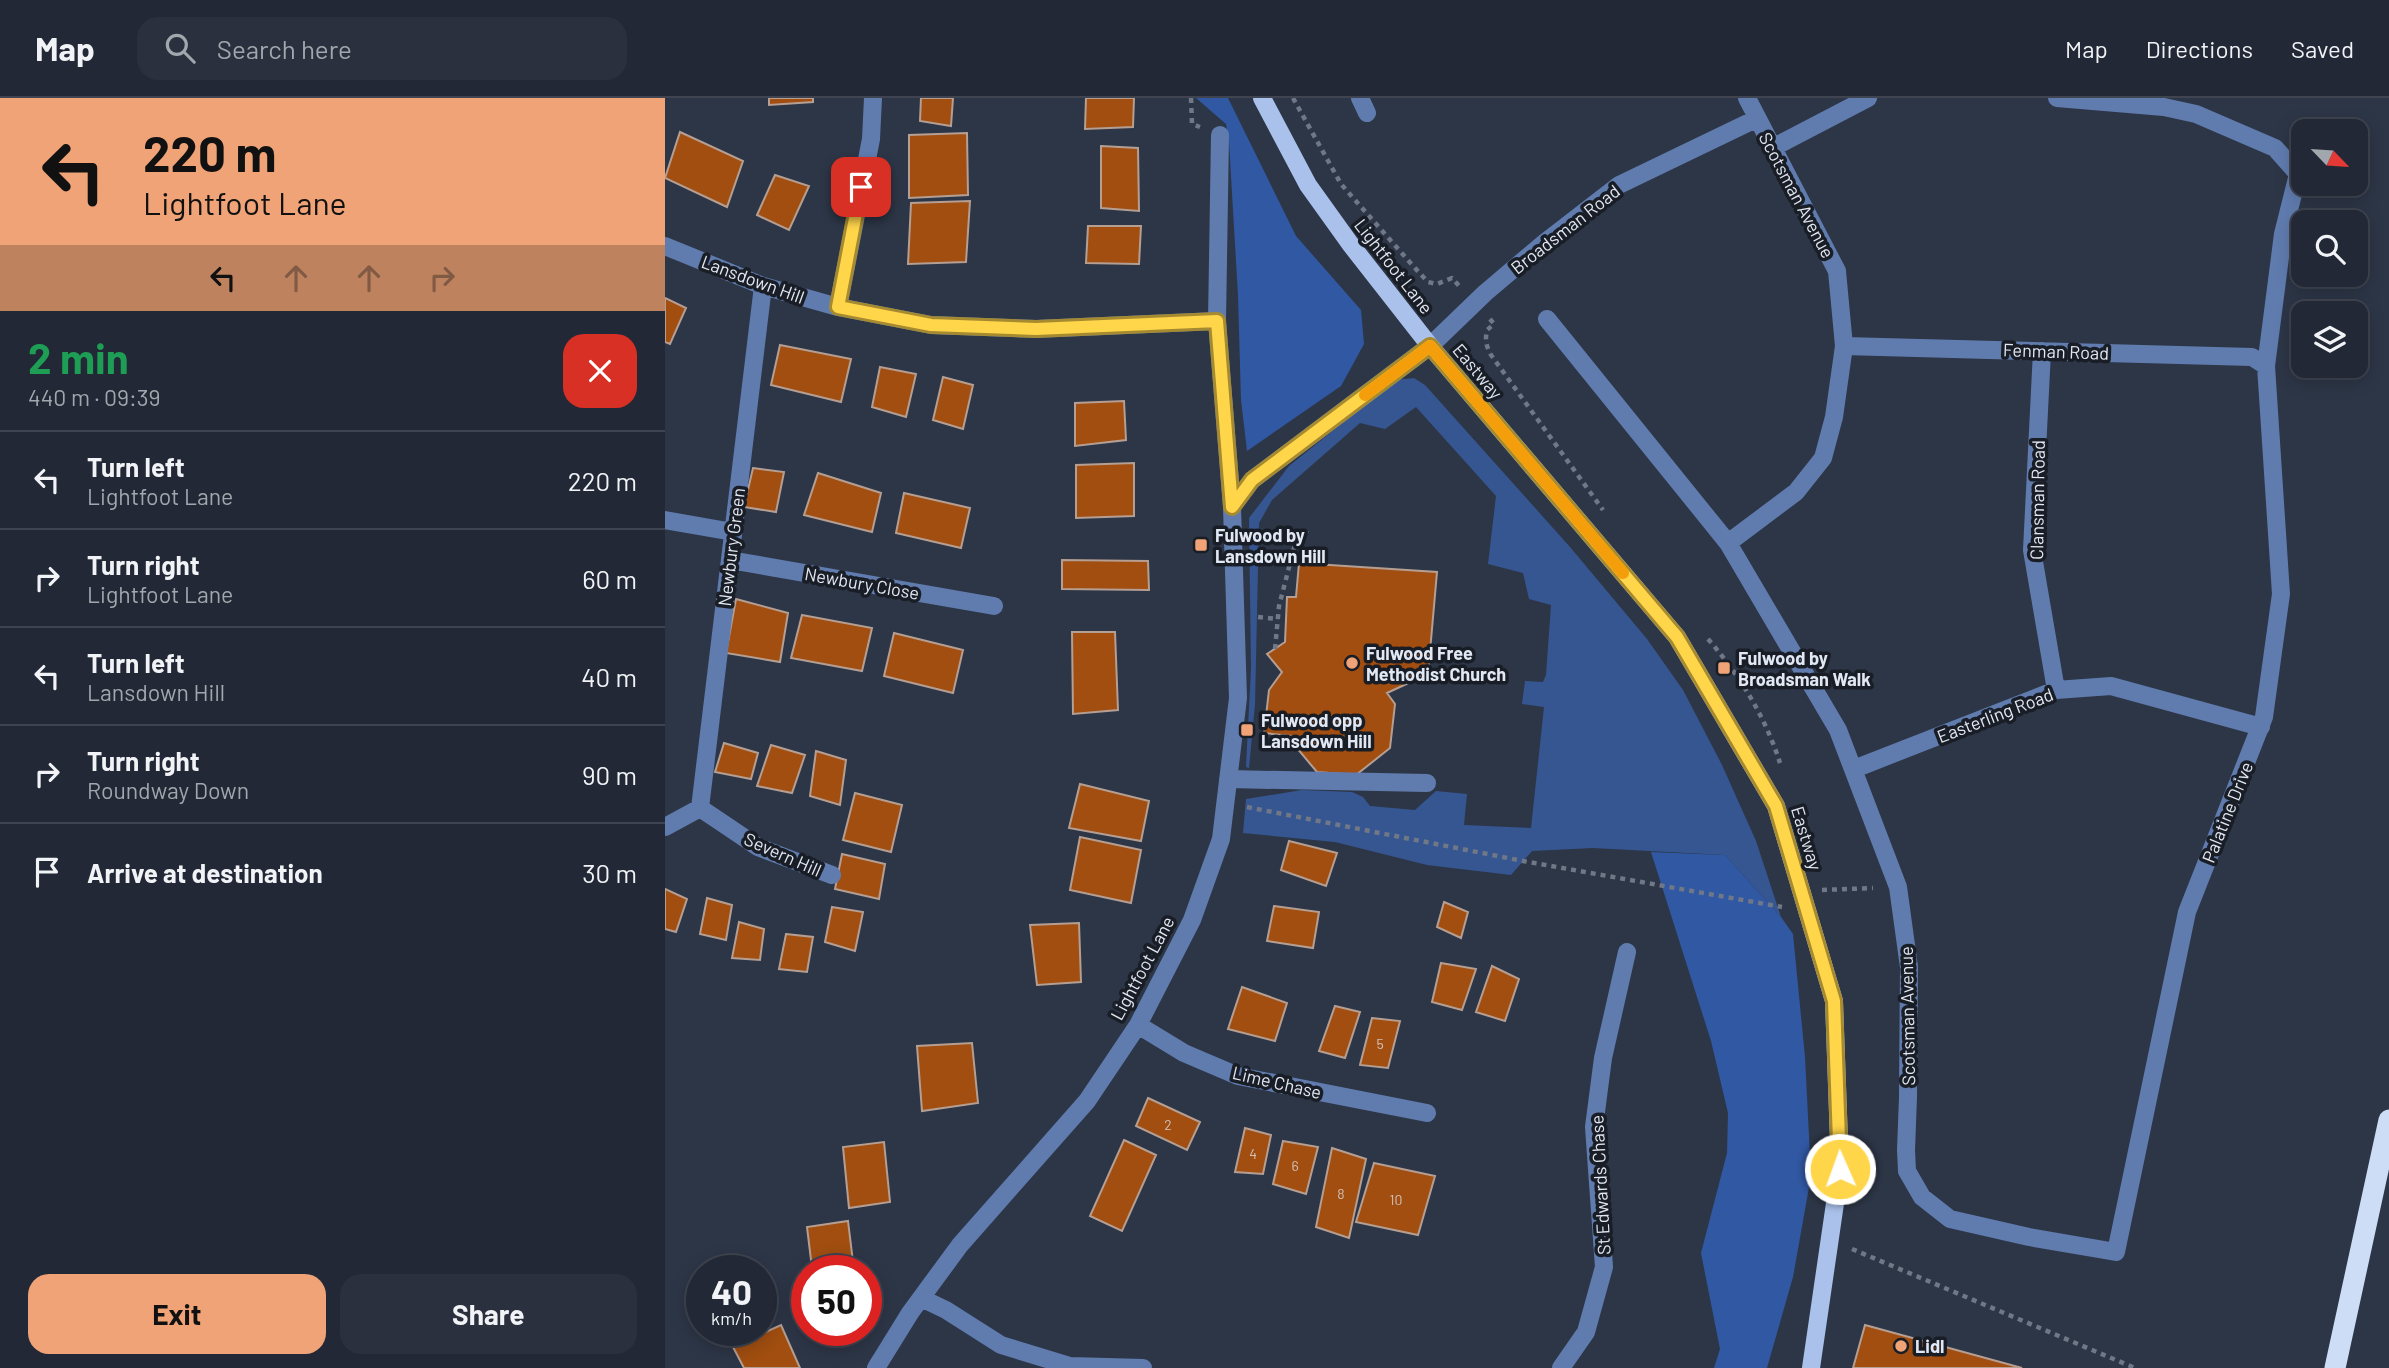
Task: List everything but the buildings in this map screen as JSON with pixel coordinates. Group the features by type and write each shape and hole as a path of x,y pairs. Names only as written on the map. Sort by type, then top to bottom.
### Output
{"highway":[{"path":"2335,1368 2389,1120"}],"main road":[{"name":"Lightfoot Lane","path":"1262,98 1308,185 1430,346"},
{"name":"Eastway","path":"1430,346 1677,637 1776,806 1815,907 1834,1001 1840,1169 1811,1368"}],"street":[{"path":"838,307 871,139 873,98"},
{"name":"Scotsman Avenue","path":"1728,543 1796,492 1823,458 1834,417 1844,346 1837,271 1747,98"},
{"path":"1774,147 1868,98"},
{"name":"Palatine Drive","path":"2057,98 2164,107 2196,114 2275,148 2298,174 2283,234 2266,366 2281,594 2265,717 2187,912 2116,1252"},
{"name":"Broadsman Road","path":"1430,346 1485,293 1619,184 1756,119"},
{"name":"Lightfoot Lane","path":"876,1368 921,1298 960,1245 1087,1101 1137,1024 1192,920 1221,839 1238,698 1232,507 1217,321 1220,135"},
{"name":"Lansdown Hill","path":"665,246 763,286 838,307 931,325 1036,329 1217,321"},
{"name":"Newbury Green","path":"699,808 763,286"},
{"name":"Scotsman Avenue","path":"1548,319 1728,543 1838,730 1898,887 1909,967 1907,1171 1921,1197 1950,1219 2029,1237 2116,1252"},
{"path":"1232,507 1252,480 1430,346"},
{"name":"Fenman Road","path":"1844,346 2252,357 2266,366"},
{"name":"Clansman Road","path":"2042,351 2032,550 2056,690"},
{"path":"665,520 733,532"},
{"name":"Newbury Close","path":"730,560 994,606"},
{"name":"Easterling Road","path":"1854,769 2056,690 2111,686 2261,727"},
{"path":"1229,779 1427,783"},
{"path":"665,827 699,808"},
{"name":"Severn Hill","path":"699,808 758,846 832,875"},
{"name":"St Edwards Chase","path":"1561,1368 1586,1332 1604,1267 1594,1127 1603,1058 1627,952"},
{"name":"Lime Chase","path":"1137,1024 1184,1052 1238,1076 1427,1113"},
{"path":"921,1298 1012,1349 1070,1366 1143,1368"}],"path":[{"path":"1293,98 1341,184 1415,268 1428,282 1437,284 1452,278"},
{"path":"1494,324 1487,330 1486,346 1611,521"},
{"path":"1275,649 1279,606 1294,548 1309,528"},
{"path":"1704,635 1730,665 1770,732 1783,772"},
{"path":"1226,802 1523,861 1815,907 1819,891 1898,887"},
{"path":"1850,1263 1853,1237"},
{"path":"1831,1241 2135,1368"}],"shaded area":[{"path":"1196,98 1228,98 1296,236 1361,310 1364,344 1341,386 1247,451 1241,400 1229,142 1226,124"},
{"path":"1414,378 1425,385 1570,547 1647,639 1683,690 1722,765 1756,841 1781,917 1725,855 1593,848 1532,851 1511,875 1427,865 1335,842 1243,833 1246,799 1302,790 1352,792 1363,797 1370,806 1415,810 1436,791 1467,794 1464,825 1531,828 1544,707 1522,704 1525,681 1543,682 1546,675 1551,605 1529,599 1523,573 1488,564 1496,496 1416,407 1385,429 1360,423 1272,500 1259,523 1255,704 1249,768 1246,767 1251,669 1249,518 1289,466 1396,380"},
{"path":"1651,852 1725,855 1793,934 1805,1057 1811,1176 1793,1277 1767,1368 1714,1368 1720,1349 1701,1253 1727,1153 1728,1113 1711,1041"}],"slow traffic":[{"path":"1365,395 1430,346 1623,573"}],"place":[{"name":"Fulwood by Lansdown Hill","path":"1201,545"},
{"name":"Fulwood Free Methodist Church","path":"1352,663"},
{"name":"Fulwood by Broadsman Walk","path":"1724,668"},
{"name":"Fulwood opp Lansdown Hill","path":"1247,730"},
{"name":"Lidl","path":"1901,1346"}],"route":[{"path":"861,187 838,307 931,325 1036,329 1217,321 1232,507 1252,480 1430,346 1677,637 1776,806 1834,1001 1840,1169"}]}
